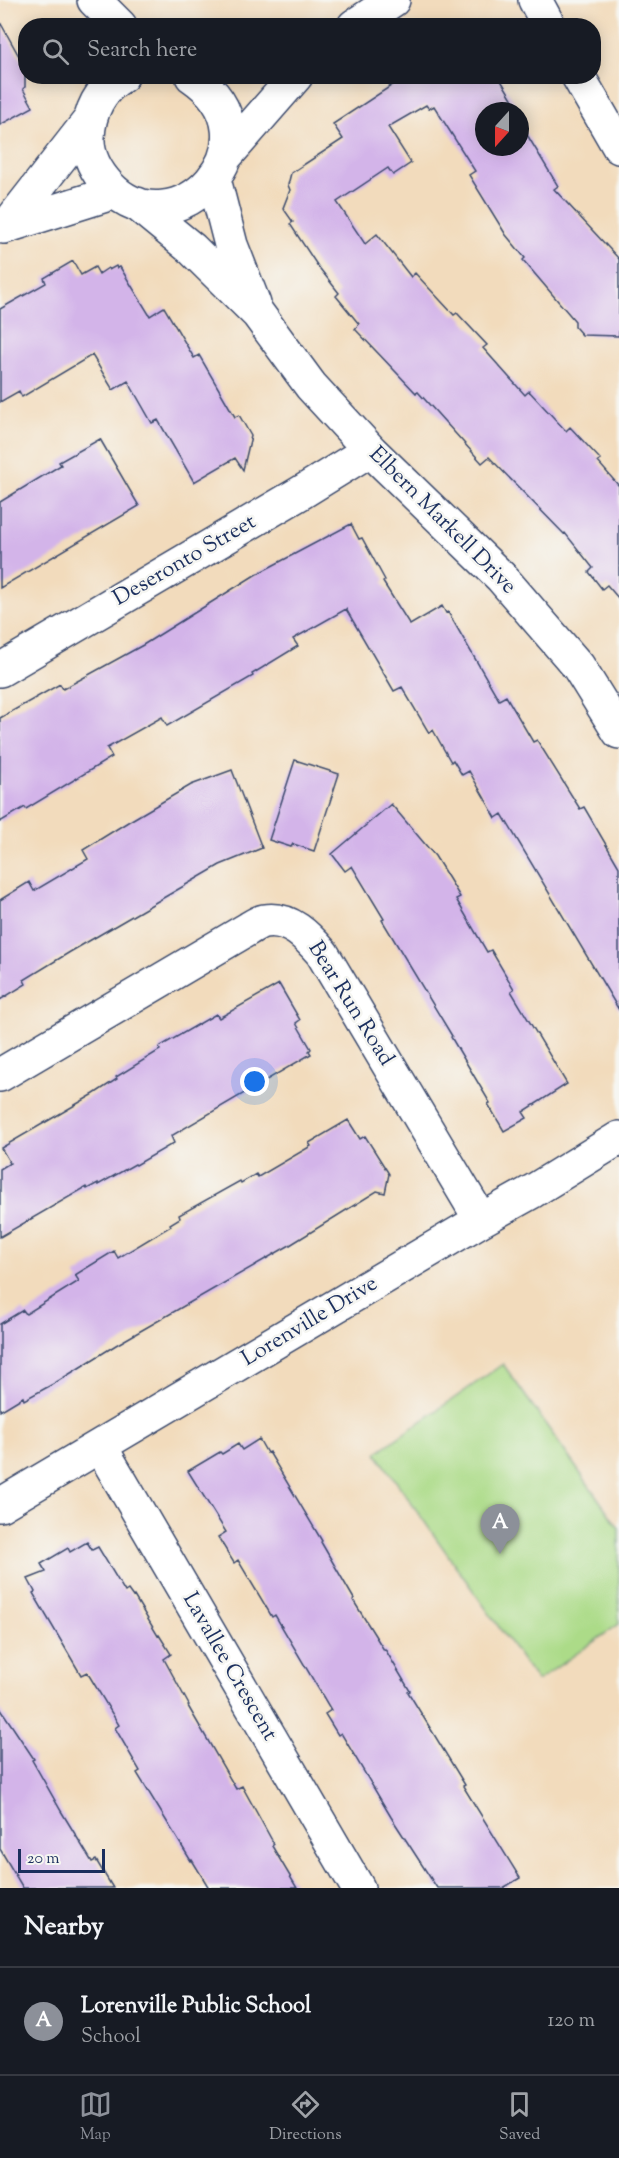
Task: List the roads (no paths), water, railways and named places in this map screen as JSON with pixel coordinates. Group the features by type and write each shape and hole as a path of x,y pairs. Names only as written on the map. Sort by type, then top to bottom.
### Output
{"street":[{"path":"80,0 87,18"},
{"path":"94,0 112,18"},
{"path":"366,18 393,0"},
{"path":"534,0 544,18"},
{"path":"3,228 95,99 112,84"},
{"name":"Elbern Markell Drive","path":"203,84 209,88 223,108 228,132 220,167 231,245 258,314"},
{"path":"3,228 126,198 162,207 186,201 206,188 220,167 289,84"},
{"path":"583,84 619,147"},
{"name":"Elbern Markell Drive","path":"95,99 88,146 99,174 192,249 258,314 311,386 370,450 501,577 543,624 578,666 619,732"},
{"name":"Deseronto Street","path":"0,670 370,450"},
{"name":"Bear Run Road","path":"0,1075 248,929 265,921 283,922 303,932 322,953 480,1220"},
{"name":"Lorenville Drive","path":"0,1505 619,1138"},
{"name":"Lavallee Crescent","path":"100,1446 358,1888"}],"place":[{"name":"Lorenville Public School","path":"500,1554"}]}
